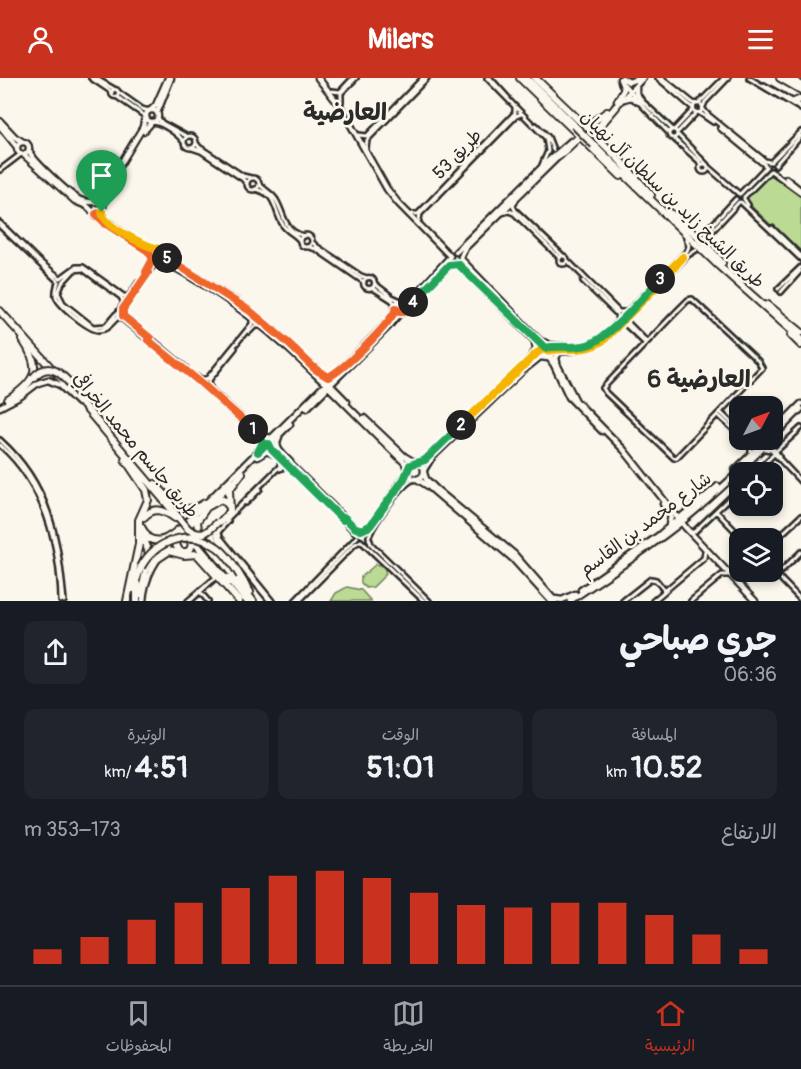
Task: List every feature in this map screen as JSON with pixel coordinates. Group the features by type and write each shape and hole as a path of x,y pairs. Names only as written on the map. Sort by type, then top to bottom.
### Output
{"highway":[{"path":"520,78 572,133 573,137 564,149"},
{"name":"طريق الشيخ زايد بن سلطان آل نهيان","path":"528,78 577,123 593,146 720,264 801,334"},
{"path":"535,78 583,122 588,123 606,113"},
{"path":"541,78 556,98"},
{"path":"785,79 801,85"},
{"path":"785,79 801,91"},
{"path":"616,104 597,130 598,135 651,195"},
{"path":"553,112 576,131 582,127 569,110"},
{"path":"553,112 593,146"},
{"path":"564,149 606,113"},
{"path":"577,123 590,129 615,155"},
{"path":"593,146 586,140 590,135 615,155"},
{"path":"564,149 581,143 593,146"},
{"name":"طريق الشيخ زايد بن سلطان آل نهيان","path":"593,146 651,195 757,300 801,334"},
{"path":"669,212 710,247"},
{"path":"695,233 700,235 708,231"},
{"path":"708,231 705,240 720,264"},
{"path":"757,300 801,345"},
{"name":"طريق جاسم محمد الخرافي","path":"0,313 177,519"},
{"name":"طريق جاسم محمد الخرافي","path":"0,313 104,429 186,532 245,601"},
{"path":"8,400 24,388 35,368 33,357 19,335"},
{"path":"8,400 24,391 40,371 53,370 60,373 79,394 104,429"},
{"path":"118,446 181,508 192,510 219,500 227,502 228,510 208,532 202,535 186,532 157,542 148,538 141,529 144,517 152,511 161,510 177,519"},
{"path":"125,458 148,496 148,504 139,520 140,533 128,601"},
{"path":"228,569 211,533 230,511 229,490 242,473"},
{"path":"208,505 197,520 197,528 254,601"},
{"path":"140,533 149,551 143,568"},
{"path":"128,601 150,554 163,544 192,538 210,543 220,550 240,576 254,601"},
{"path":"157,559 168,551 184,555 196,554 239,601"},
{"path":"138,577 140,601"}],"main road":[{"path":"134,148 132,148 148,114 155,106 169,78"},
{"path":"169,78 155,119 148,125 106,194 104,219 144,245 162,250 171,262 223,293 258,318 400,453 423,466 426,479 514,554 552,601"},
{"path":"320,78 341,102 377,171 398,201 439,241 461,258 546,350 576,401 629,456 679,521"},
{"path":"320,78 359,135 377,171"},
{"path":"620,78 629,82 640,79"},
{"path":"616,104 624,89 620,78"},
{"path":"590,129 640,79"},
{"path":"640,79 635,89 640,101"},
{"path":"606,113 629,97 640,101"},
{"path":"148,114 155,119"},
{"path":"148,114 155,119"},
{"path":"0,121 15,137 29,145 22,151"},
{"path":"0,126 22,151 75,201 87,206 103,223 148,251 159,262 178,270 248,314 314,370 328,377 343,369"},
{"path":"91,210 91,205 100,198 137,136"},
{"path":"268,445 400,312 405,312 449,265 461,258 465,248 508,208 540,169 580,137"},
{"path":"22,151 23,142"},
{"path":"349,403 335,386 336,381 343,369 390,320 396,306 412,298 449,257 508,208 564,149"},
{"path":"22,151 31,156 78,198 100,203 103,209"},
{"path":"398,201 412,214 419,216 449,257 462,267 537,345 529,362"},
{"path":"96,214 103,209"},
{"path":"152,257 157,249"},
{"path":"159,262 166,256"},
{"path":"403,301 407,308"},
{"path":"396,306 400,312"},
{"path":"522,327 548,345 572,349"},
{"path":"529,362 546,350 572,349"},
{"path":"572,349 562,351 556,356 575,405 618,447 671,515 669,525 661,537"},
{"path":"525,369 543,356 550,360 562,376"},
{"path":"309,404 319,386 314,370"},
{"path":"0,407 21,396 38,383 50,380 60,385 78,403"},
{"path":"328,384 337,396 405,463 410,477 428,486 507,553 545,592 560,601 571,598"},
{"path":"309,404 326,392 337,396"},
{"path":"0,407 8,400"},
{"path":"783,421 801,404"},
{"name":"شارع محمد بن القاسم","path":"783,427 801,410"},
{"path":"208,505 218,487 257,455 288,424"},
{"path":"288,424 276,443 289,465"},
{"name":"شارع محمد بن القاسم","path":"744,462 755,450"},
{"name":"شارع محمد بن القاسم","path":"749,462 761,450"},
{"path":"140,601 147,577 157,559 186,532 208,505 242,473 257,455 267,451 280,457"},
{"path":"407,470 416,463"},
{"path":"416,479 424,472"},
{"name":"شارع محمد بن القاسم","path":"571,598 618,569 661,537 729,477"},
{"name":"شارع محمد بن القاسم","path":"698,506 729,481"},
{"path":"708,500 722,484"},
{"path":"208,505 218,487"},
{"path":"663,504 754,601"},
{"path":"672,510 682,514 698,506"},
{"path":"698,506 686,521 693,536 724,573 744,590"},
{"path":"661,537 678,528 693,536"},
{"path":"140,601 143,568 156,553 186,532"},
{"name":"شارع محمد بن القاسم","path":"571,598 661,537"},
{"path":"618,569 616,568 629,557"}],"street":[{"path":"93,78 148,114"},
{"path":"341,102 342,91 355,78"},
{"path":"359,135 367,136 425,78"},
{"path":"489,78 521,114 549,138 550,148 553,150"},
{"path":"620,78 707,168 801,258"},
{"path":"660,78 693,103 698,104 770,166"},
{"path":"660,78 698,113 801,191"},
{"path":"674,133 693,108 726,78"},
{"path":"674,133 703,108 705,101 726,78"},
{"path":"751,78 797,101 801,108"},
{"path":"751,78 801,108"},
{"path":"498,89 547,139 547,156"},
{"path":"332,91 342,91"},
{"path":"515,107 515,115"},
{"name":"طريق 53","path":"419,216 515,115 521,114"},
{"path":"155,119 177,133 194,137 199,147 243,176 256,179 275,198 286,225 297,234 309,236 318,248 361,276 372,278 378,288 403,301"},
{"path":"155,119 180,138 187,147 201,151 243,178 249,188 262,191 273,199 284,226 303,246 314,248 364,282 366,287 376,289 392,300 396,306"},
{"path":"366,148 367,140 376,128"},
{"path":"674,133 699,161 701,171 707,168"},
{"path":"708,231 801,134"},
{"path":"184,142 188,136"},
{"path":"192,148 196,143"},
{"path":"540,169 553,150 564,149"},
{"path":"0,169 22,151"},
{"path":"701,165 707,168"},
{"path":"247,184 251,178"},
{"path":"255,189 259,184"},
{"path":"508,208 561,257 566,257 566,262 620,314"},
{"path":"672,220 696,250 720,264"},
{"path":"2,226 16,243 60,281"},
{"path":"2,226 60,281"},
{"path":"300,241 304,236"},
{"path":"309,246 312,242"},
{"path":"16,243 25,248"},
{"path":"619,323 688,249 689,243"},
{"path":"572,349 588,348 598,344 691,251 696,250"},
{"path":"124,303 120,295 86,268 79,266 71,269 60,281 58,296 66,307 87,324 95,328 104,328 119,315 147,272 152,257"},
{"path":"561,257 560,262 566,262"},
{"path":"675,267 683,258 681,257"},
{"path":"119,315 124,303 147,272 159,262"},
{"path":"780,291 801,268"},
{"path":"60,281 76,269 83,269 120,295 126,297 130,295"},
{"path":"88,272 97,276"},
{"path":"364,282 367,278"},
{"path":"371,288 375,282"},
{"path":"691,298 749,352 760,363 762,369 719,414 674,458 603,390 605,385 646,342 691,298"},
{"path":"620,314 628,311"},
{"path":"196,377 204,381 209,379 251,328 253,321 248,314"},
{"path":"619,323 620,314"},
{"path":"119,315 214,391 264,437 278,433"},
{"path":"627,317 627,322 632,329"},
{"path":"619,323 632,329 646,342"},
{"path":"251,328 258,325 265,328"},
{"path":"424,472 432,458 525,369 529,362"},
{"path":"416,463 425,460 529,362"},
{"path":"196,377 261,438 262,444 257,455"},
{"path":"209,379 209,385 214,391"},
{"path":"228,406 239,413"},
{"path":"719,414 729,423"},
{"path":"767,462 801,428"},
{"path":"0,441 35,482 50,515 64,601"},
{"path":"0,445 9,451 23,470 50,515"},
{"path":"268,445 289,465"},
{"path":"268,445 344,519 354,527 363,530 371,544 429,601"},
{"path":"750,462 768,448 801,481"},
{"path":"743,462 752,450"},
{"path":"774,450 776,454"},
{"path":"276,472 280,465 280,457"},
{"path":"269,599 218,538 217,531 276,472 289,465"},
{"path":"23,470 35,482"},
{"path":"294,601 375,520 407,470"},
{"path":"299,601 355,544 369,537 399,491 408,482 416,479"},
{"path":"35,490 52,530 60,557 64,601"},
{"path":"693,536 729,499"},
{"path":"716,511 732,528"},
{"path":"783,533 801,516"},
{"path":"344,519 362,542 424,601"},
{"path":"653,601 704,558 705,551"},
{"path":"783,569 801,552"},
{"path":"704,558 712,559"},
{"path":"691,601 724,573"},
{"path":"189,601 194,595 214,579 200,592 194,595"},
{"path":"623,601 651,579 656,580 665,591"},
{"path":"783,581 801,600"},
{"path":"200,592 208,601"}],"green space":[{"path":"771,172 801,194 801,254 745,200 745,197"},
{"path":"376,564 384,567 386,574 373,587 366,588 361,583 361,577"},
{"path":"347,587 361,590 371,601 331,601 336,593"}],"district":[{"name":"العارضية","path":"345,112"},
{"name":"العارضية 6","path":"699,379"}],"route":[{"path":"102,212 104,219 123,232 148,247 162,250 171,262 250,311 322,375 328,377 343,367 382,328 392,317 396,308 399,312 405,312 451,264 458,264 462,267 545,348 592,344 606,334 681,257 683,258 614,332 601,342 582,350 547,351 543,349 537,353 425,460 410,465 404,479 380,513 370,526 361,530 345,518 343,520 272,450 269,444 258,452 262,444 260,436 123,316 123,309 148,273 146,272 153,259 148,251 103,223 96,214 102,212"}]}
